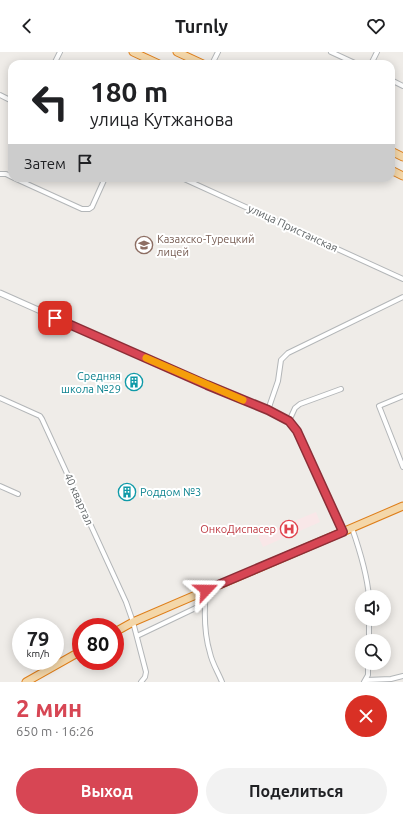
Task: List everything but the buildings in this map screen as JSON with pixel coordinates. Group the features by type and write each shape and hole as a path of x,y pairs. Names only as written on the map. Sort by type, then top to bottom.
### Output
{"highway":[{"path":"133,52 150,60"},
{"path":"177,52 195,60"},
{"path":"124,627 206,590 403,506"},
{"path":"26,682 72,656"}],"street":[{"path":"331,52 348,60"},
{"path":"22,182 82,209 92,207 103,182"},
{"name":"улица Пристанская","path":"191,182 403,279"},
{"path":"0,293 207,385 268,410 289,421 297,431 343,532"},
{"path":"268,410 278,381 281,360 288,353 403,297"},
{"path":"289,421 295,408 300,404 341,389"},
{"path":"403,396 379,406 403,467"},
{"name":"40 квартал","path":"0,398 40,416 42,419 126,602 133,622 146,672 145,677 141,682"},
{"path":"0,486 18,494"},
{"path":"352,528 362,557 368,590"},
{"path":"206,590 204,604 206,640 210,654 222,682"},
{"path":"137,636 204,604"},
{"path":"365,681 368,675 368,670"},
{"path":"365,681 391,679 403,676"}],"shaded area":[{"name":"ОнкоДиспасер","path":"316,512 320,522 263,547 258,536"}],"slow traffic":[{"path":"146,358 243,400"}],"place":[{"name":"Казахско-Турецкий лицей","path":"144,245"},
{"name":"Средняя школа №29","path":"134,382"},
{"name":"Роддом №3","path":"127,492"},
{"name":"ОнкоДиспасер","path":"289,529"}],"route":[{"path":"55,318 207,385 268,410 289,421 297,431 343,532 206,590"}]}
